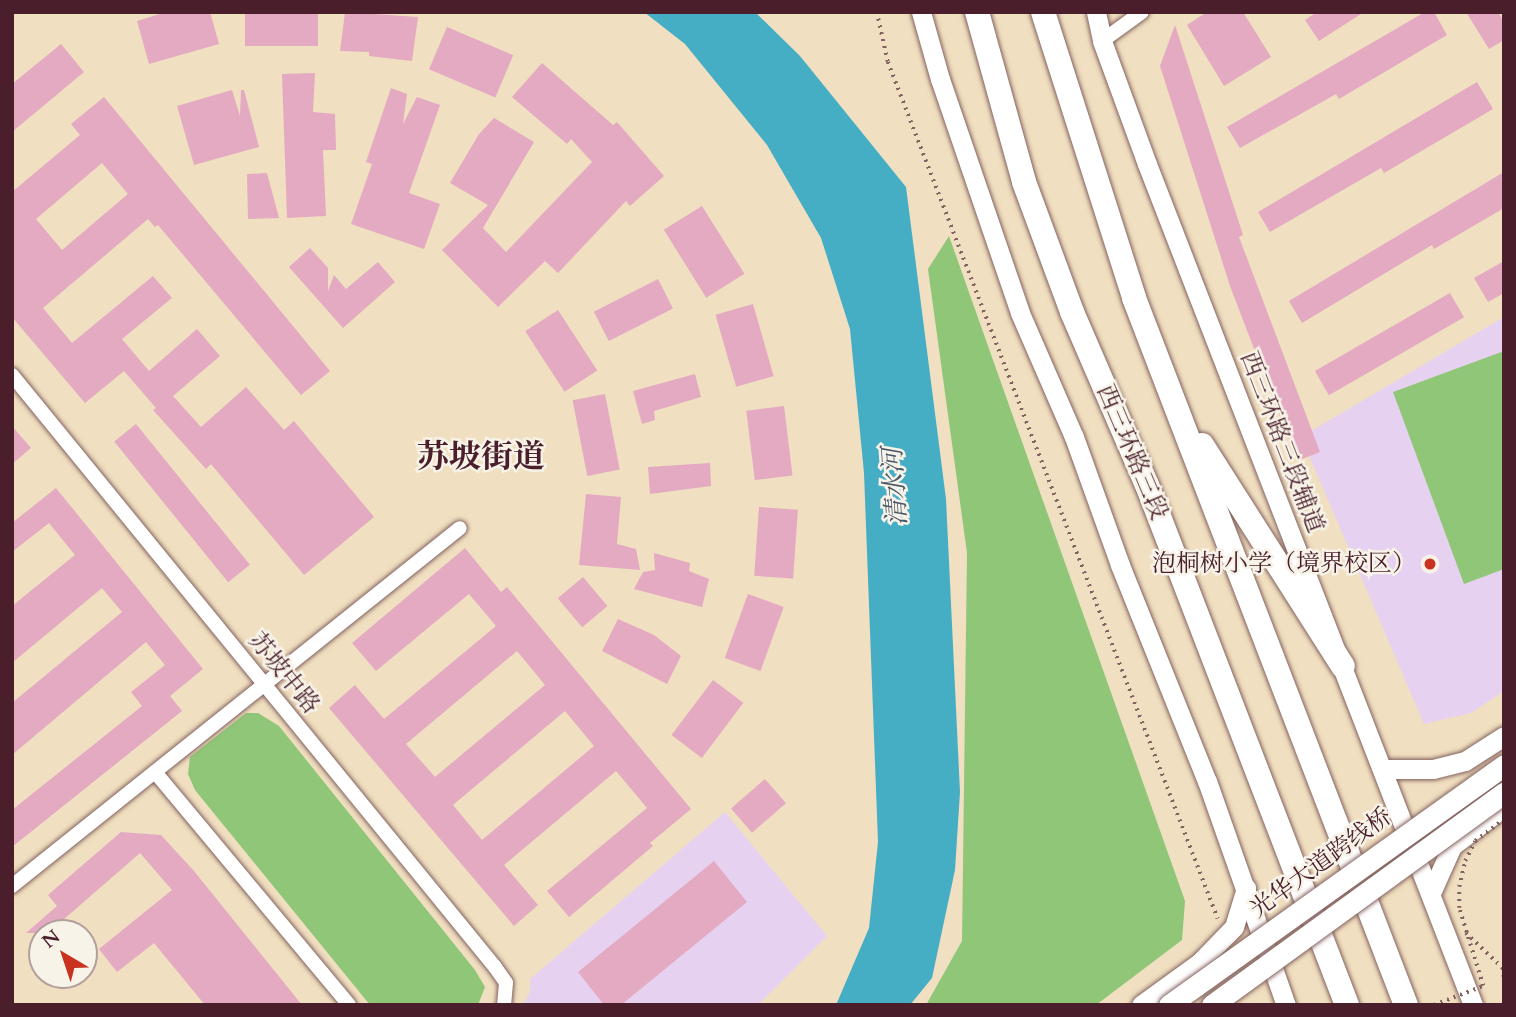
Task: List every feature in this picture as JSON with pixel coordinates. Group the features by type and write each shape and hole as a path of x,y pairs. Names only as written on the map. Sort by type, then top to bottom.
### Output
{"highway":[{"name":"西三环路三段","path":"977,12 1024,182 1072,312 1147,485 1347,1005"},
{"path":"1043,12 1134,298 1406,1005"},
{"path":"1173,400 1343,666"}],"main road":[{"path":"921,12 940,79 1020,313 1074,438 1246,888 1286,1005"},
{"name":"西三环路三段辅道","path":"1096,12 1102,41 1473,1005"},
{"path":"1383,769 1433,769 1465,761 1504,736"},
{"path":"1465,761 1495,820"},
{"name":"光华大道跨线桥","path":"1169,1005 1504,765"},
{"name":"光华大道跨线桥","path":"1212,1005 1504,793"},
{"path":"1433,899 1452,846 1495,820 1504,807"},
{"path":"1140,1005 1199,963 1234,927 1246,888"}],"street":[{"path":"1102,41 1142,12"},
{"name":"苏坡中路","path":"12,375 495,967 506,983 504,1005"},
{"path":"12,886 460,528"},
{"path":"155,772 349,1005"}],"path":[{"path":"877,12 888,62 1225,936"},
{"path":"1434,1005 1483,986 1459,908 1459,887 1465,861 1475,841 1495,820"},
{"path":"1433,899 1503,968 1504,977"}],"shaded area":[{"name":"泡桐树小学（境界校区）","path":"1504,317 1504,691 1471,713 1424,724 1301,437"},
{"path":"725,812 827,936 758,1005 523,1005 530,992 530,979"}],"green space":[{"path":"949,236 1185,901 1182,940 1096,1005 926,1005 962,941 967,553 928,269"},
{"path":"1504,351 1504,569 1464,584 1393,392"},
{"path":"246,713 258,713 279,726 475,970 485,987 478,1005 370,1005 195,790 188,774 190,757"}],"water":[{"name":"清水河","path":"644,12 755,12 800,56 906,187 946,499 960,792 955,870 932,978 910,1005 836,1005 869,928 878,842 864,473 850,329 821,238 767,145 685,44"}],"building":[{"path":"166,12 210,12 219,44 149,64 137,21"},
{"path":"245,12 318,12 318,46 245,46"},
{"path":"345,12 418,17 412,61 369,56 369,52 340,51"},
{"path":"1207,12 1243,12 1271,57 1224,86 1187,25"},
{"path":"1317,12 1364,12 1319,41 1305,20"},
{"path":"1425,12 1434,12 1447,35 1339,99 1336,94 1240,148 1227,127"},
{"path":"1466,12 1498,12 1504,22 1504,40 1489,49"},
{"path":"1175,25 1243,235 1239,237 1320,452 1297,461 1230,286 1160,66"},
{"path":"447,27 513,55 495,97 429,69"},
{"path":"61,44 84,72 12,132 12,84"},
{"path":"542,63 613,125 617,122 664,176 630,206 626,201 558,273 545,261 498,307 442,250 488,205 450,183 479,134 494,118 534,142 483,228 506,252 592,162 571,139 567,144 512,97"},
{"path":"315,73 313,112 335,114 336,150 323,150 326,216 287,218 282,74"},
{"path":"1477,82 1493,109 1384,173 1381,168 1270,232 1258,212"},
{"path":"391,88 407,94 403,124 417,97 440,105 409,193 440,204 424,249 351,224 372,164 366,162"},
{"path":"232,90 240,116 241,90 244,90 259,147 194,165 177,106"},
{"path":"104,97 330,371 301,395 158,225 155,227 148,219 43,308 72,343 153,276 172,298 122,339 149,371 197,329 220,356 173,396 201,427 246,387 284,430 294,421 374,517 304,575 211,464 206,469 153,410 156,408 124,371 85,403 12,317 12,192 80,135 71,124","holes":["102,163 128,194 62,250 36,219"]},
{"path":"1504,172 1504,208 1434,249 1432,245 1302,323 1289,301"},
{"path":"267,173 279,218 248,219 247,174"},
{"path":"702,206 744,274 706,298 664,230"},
{"path":"310,248 328,268 328,291 334,275 346,289 378,262 395,282 343,328 289,267"},
{"path":"1504,261 1504,293 1488,302 1474,278"},
{"path":"658,279 673,308 609,341 594,312"},
{"path":"1450,293 1464,317 1329,395 1315,371"},
{"path":"753,304 774,376 736,387 716,315"},
{"path":"558,310 597,370 565,392 525,331"},
{"path":"695,374 701,397 654,411 655,420 642,424 633,391"},
{"path":"605,394 620,470 587,476 573,400"},
{"path":"784,406 793,475 755,480 746,411"},
{"path":"136,424 250,565 228,582 114,442"},
{"path":"12,426 31,448 12,464"},
{"path":"710,463 711,486 650,494 648,467"},
{"path":"56,488 203,669 170,696 182,711 12,847 12,810 142,706 131,692 165,665 146,642 12,755 12,703 122,612 102,588 12,663 12,606 75,555 49,523 12,552 12,523"},
{"path":"586,494 621,497 617,544 636,549 640,570 579,565"},
{"path":"759,507 798,510 793,579 754,576"},
{"path":"465,548 501,592 507,587 691,809 650,843 653,846 569,917 547,891 647,808 616,771 504,865 538,905 514,926 329,708 355,685 384,719 496,626 469,594 376,671 352,643","holes":["517,651 545,685 435,777 406,744","565,711 594,746 482,840 453,805"]},
{"path":"654,553 690,563 689,571 709,579 702,607 634,589 643,572 655,570"},
{"path":"583,577 607,606 582,627 558,598"},
{"path":"748,594 784,607 760,671 725,658"},
{"path":"618,619 654,635 681,656 667,684 602,651"},
{"path":"713,680 743,703 702,758 671,735"},
{"path":"765,779 786,803 752,833 731,809"},
{"path":"121,832 161,835 194,871 302,1005 205,1005 154,943 117,972 99,949 172,890 140,853 64,919 42,919 57,906 48,895"},
{"path":"714,861 747,902 621,1005 604,1005 578,972"}],"place":[{"name":"泡桐树小学（境界校区）","path":"1430,564"}],"district":[{"name":"苏坡街道","path":"481,457"}]}
